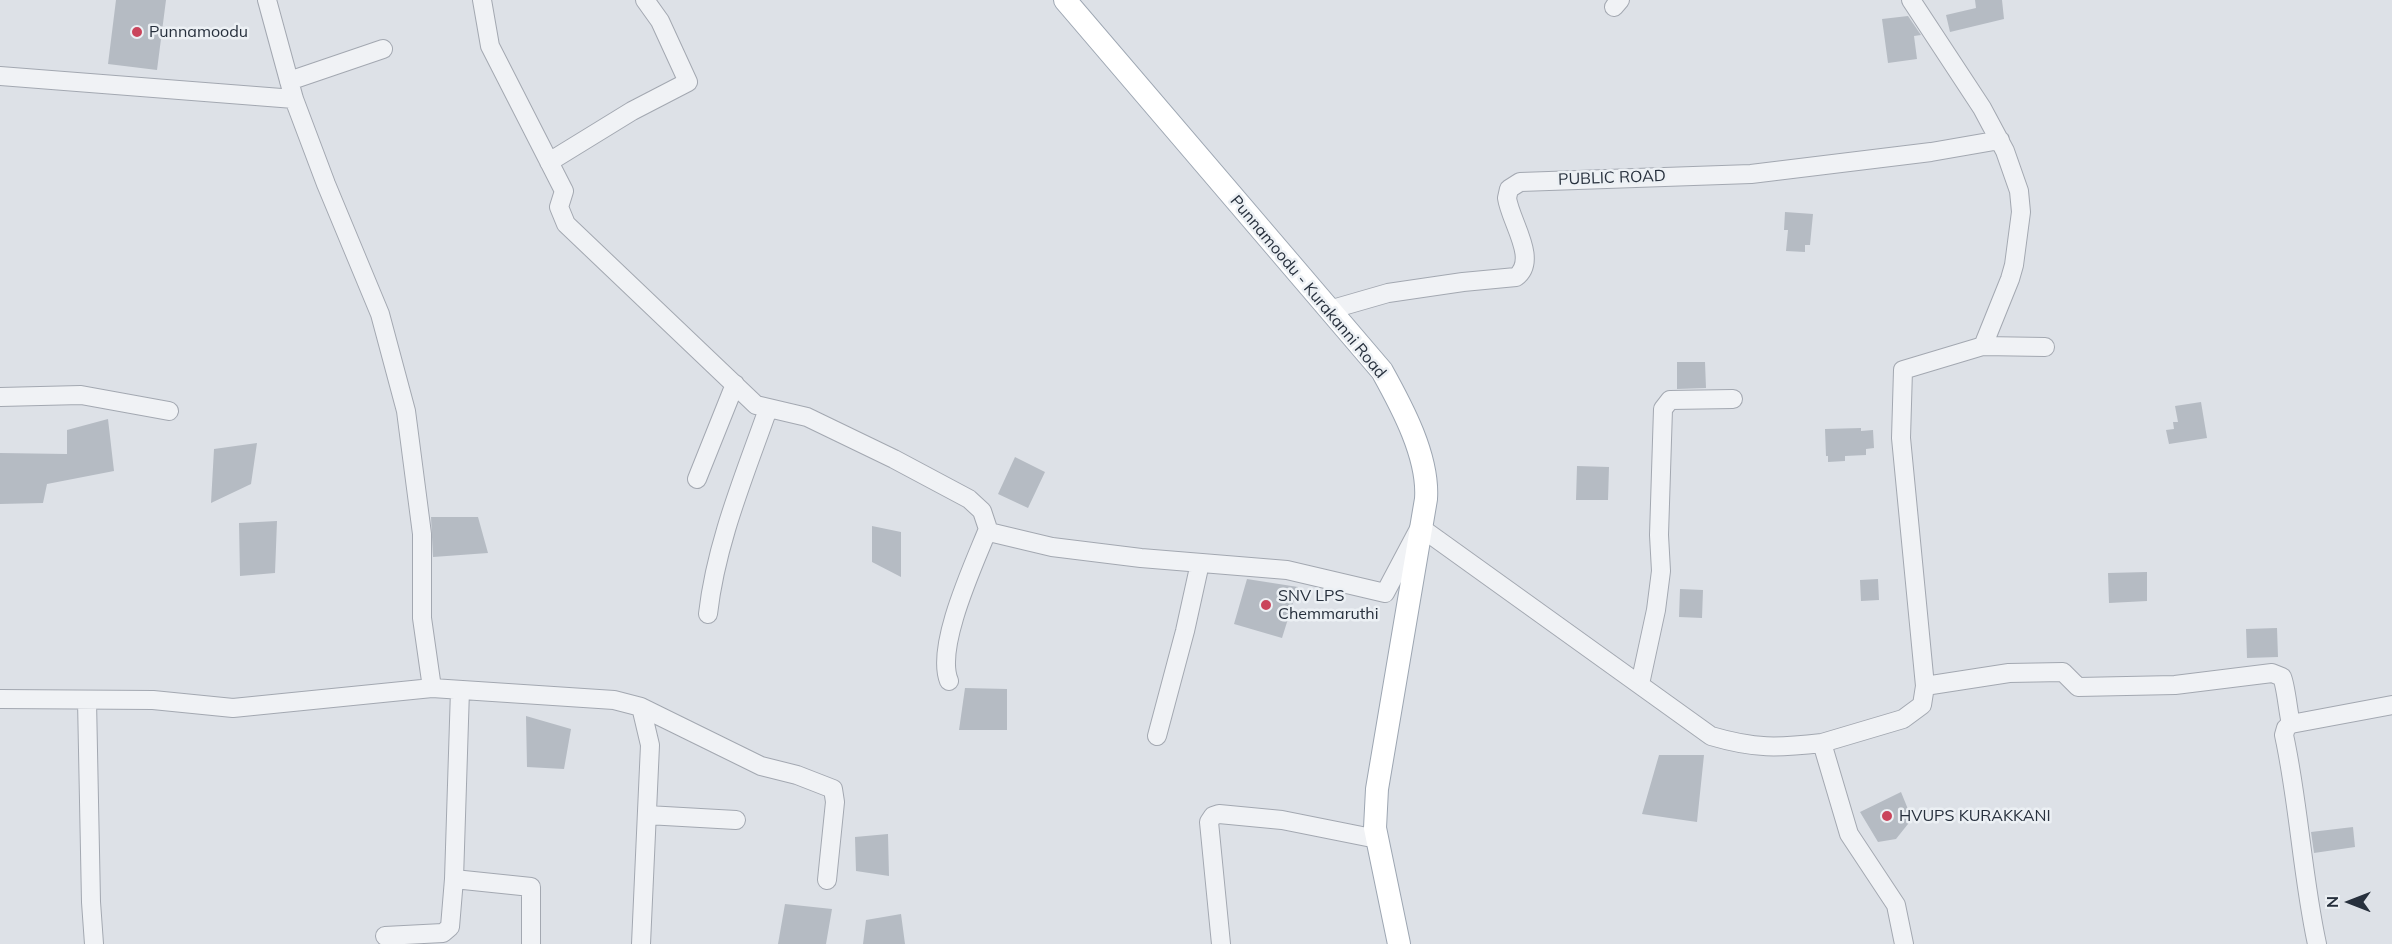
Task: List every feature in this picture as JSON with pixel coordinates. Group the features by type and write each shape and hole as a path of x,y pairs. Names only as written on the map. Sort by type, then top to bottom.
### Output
{"main road":[{"name":"Punnamoodu - Kurakanni Road","path":"1065,0 1382,371 1425,467 1426,499 1377,789 1375,828 1399,944"}],"street":[{"path":"267,0 292,90 326,184 380,314 406,411 422,534 422,618 432,688"},
{"path":"482,0 490,46 564,190 559,207 566,224 756,405 807,417 960,494 982,511 989,532 1052,547 1287,570 1385,593 1420,527 1711,736 1742,745 1782,748 1822,743 1903,719 1922,705 1925,686 1901,438 1903,370 1983,346 2045,347"},
{"path":"549,162 632,111 688,82 660,21 645,0"},
{"path":"1911,0 1973,92 2000,140 2019,191 2020,220 2010,279 1983,346"},
{"path":"0,76 292,90 383,49"},
{"name":"PUBLIC ROAD","path":"1329,309 1388,293 1478,280 1516,278 1523,270 1526,256 1507,198 1509,189 1520,182 1751,174 1932,152 2000,140"},
{"path":"697,479 735,384"},
{"path":"0,397 81,395 169,411"},
{"path":"1640,684 1656,610 1661,571 1659,535 1663,409 1670,400 1733,399"},
{"path":"708,614 719,549 768,409"},
{"path":"949,681 945,668 955,615 988,529"},
{"path":"1157,736 1185,632 1200,563"},
{"path":"1925,686 2009,673 2063,672 2074,686 2078,687 2175,685 2272,673 2278,674 2284,682 2291,724"},
{"path":"0,699 153,700 233,708 432,688 614,700 641,707 761,766 797,775 833,789 835,801 827,880"},
{"path":"385,936 447,932 450,927 454,879 460,690"},
{"path":"87,700 94,944"},
{"path":"2317,944 2296,812 2294,778 2284,735 2286,728 2291,724 2392,705"},
{"path":"641,707 651,746 641,944"},
{"path":"1822,743 1849,834 1896,905 1904,944"},
{"path":"1221,944 1209,822 1213,816 1219,814 1282,820 1377,839"},
{"path":"647,815 735,820"},
{"path":"454,879 531,887 531,944"}],"building":[{"name":"Punnamoodu","path":"116,0 166,0 157,70 108,64"},
{"path":"1975,0 2002,0 2004,19 1950,32 1946,15 1976,8"},
{"path":"1908,16 1921,35 1914,36 1917,59 1888,63 1882,19"},
{"path":"1785,212 1813,214 1810,245 1805,245 1805,252 1786,251 1788,230 1784,230"},
{"path":"1677,362 1705,362 1706,388 1677,389"},
{"path":"2201,402 2207,438 2169,444 2166,430 2174,429 2173,422 2178,422 2175,406"},
{"path":"108,419 114,471 47,484 43,503 0,504 0,453 67,454 67,430"},
{"path":"1861,428 1861,431 1873,430 1874,448 1866,449 1866,455 1845,456 1845,461 1828,462 1825,429"},
{"path":"257,443 251,484 211,503 214,449"},
{"path":"1015,457 1045,472 1028,508 998,494"},
{"path":"1577,466 1609,467 1608,500 1576,500"},
{"path":"431,517 478,517 488,553 433,557"},
{"path":"277,521 275,573 240,576 239,523"},
{"path":"872,526 901,532 901,577 872,562"},
{"path":"2147,572 2147,601 2109,603 2108,573"},
{"name":"SNV LPS Chemmaruthi","path":"1247,579 1298,587 1282,638 1234,624"},
{"path":"1878,579 1879,600 1861,601 1860,580"},
{"path":"1680,589 1703,590 1702,618 1679,617"},
{"path":"2277,628 2278,657 2247,658 2246,629"},
{"path":"965,688 1007,689 1007,730 959,730"},
{"path":"526,716 571,729 564,769 527,767"},
{"path":"1659,755 1704,755 1697,822 1642,814"},
{"name":"HVUPS KURAKKANI","path":"1901,792 1912,819 1896,839 1878,842 1860,812"},
{"path":"2353,827 2355,847 2314,853 2311,832"},
{"path":"888,834 889,876 856,871 855,837"},
{"path":"785,904 832,909 826,944 778,944"},
{"path":"901,914 905,944 863,944 866,920"}],"place":[{"name":"Punnamoodu","path":"137,32"},
{"name":"SNV LPS Chemmaruthi","path":"1266,605"},
{"name":"HVUPS KURAKKANI","path":"1887,816"}]}
